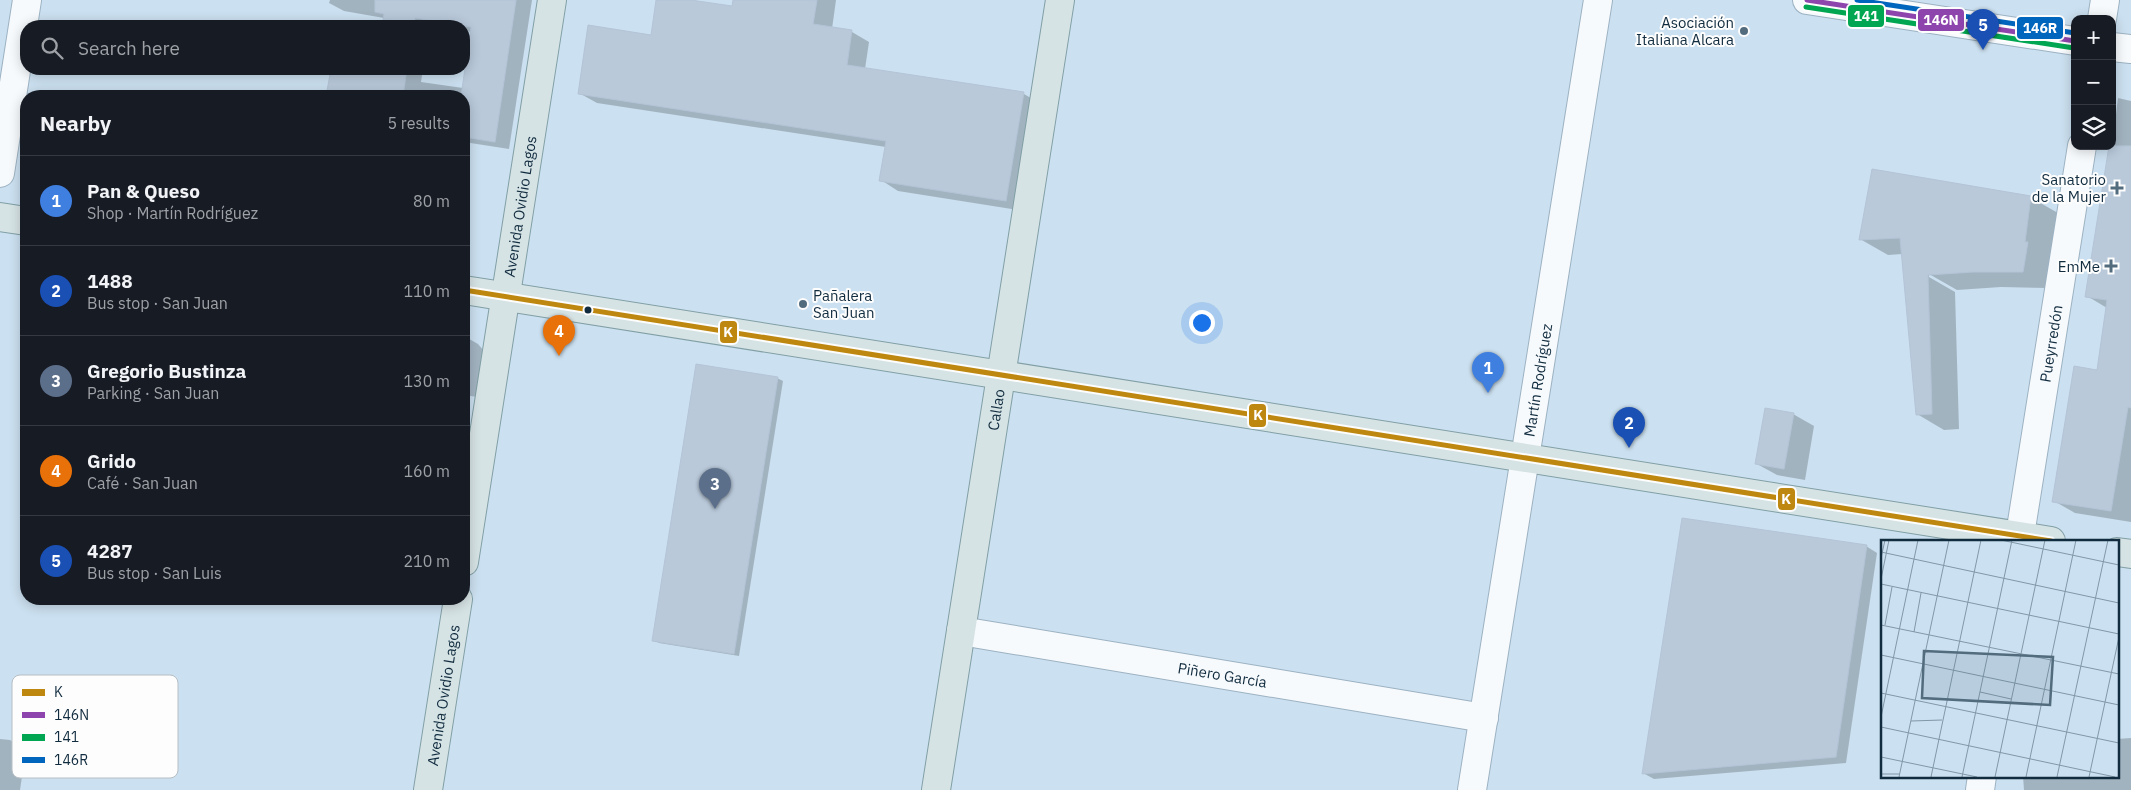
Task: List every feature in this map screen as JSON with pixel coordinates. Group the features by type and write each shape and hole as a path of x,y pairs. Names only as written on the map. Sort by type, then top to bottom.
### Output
{"main road":[{"name":"Avenida Ovidio Lagos","path":"470,524 552,0"},
{"name":"Callao","path":"936,790 1060,0"},
{"path":"0,217 20,220"},
{"path":"470,291 2036,540"},
{"path":"2118,552 2131,554"},
{"name":"Avenida Ovidio Lagos","path":"428,790 457,605"}],"street":[{"path":"24,20 27,0"},
{"name":"Martín Rodríguez","path":"1472,790 1598,0"},
{"path":"1807,0 2071,40"},
{"path":"2103,15 2105,0"},
{"path":"0,173 20,45"},
{"path":"2116,48 2131,50"},
{"name":"Pueyrredón","path":"2020,539 2081,150"},
{"name":"Piñero García","path":"961,631 1484,718"}],"building":[{"path":"375,0 516,0 495,142 470,138 470,90 462,90 464,75 470,75 470,20 427,20 415,18 415,20 383,20 384,14 375,12"},
{"path":"656,0 691,0 732,6 733,0 817,0 813,24 852,30 847,65 1024,92 1006,201 879,181 886,141 578,94 588,25 651,35"},
{"path":"330,75 406,75 404,90 327,90"},
{"path":"2116,146 2131,146 2131,408 2128,407 2111,511 2052,502 2074,366 2097,370 2107,300 2085,297 2108,150 2116,150"},
{"path":"1872,169 2031,196 2025,242 2028,242 2023,272 1973,272 1928,275 1932,414 1916,415 1900,238 1859,240"},
{"path":"696,364 778,377 734,654 652,641"},
{"path":"1765,408 1794,413 1784,469 1755,464"},
{"path":"1682,518 1867,545 1836,757 1642,774"}],"transit line":[{"name":"146N","path":"1807,0 2071,40"},
{"name":"146R","path":"1857,0 2071,32"},
{"name":"141","path":"1806,7 2071,48"},
{"name":"K","path":"470,291 2045,540"}],"place":[{"name":"Asociación Italiana Alcara","path":"1744,31"},
{"name":"4287","path":"1983,50"},
{"name":"Sanatorio de la Mujer","path":"2117,188"},
{"name":"EmMe","path":"2111,266"},
{"name":"Pañalera San Juan","path":"803,304"},
{"name":"Grido","path":"559,356"},
{"name":"Pan & Queso","path":"1488,393"},
{"name":"1488","path":"1629,448"},
{"name":"Gregorio Bustinza","path":"715,509"}]}
